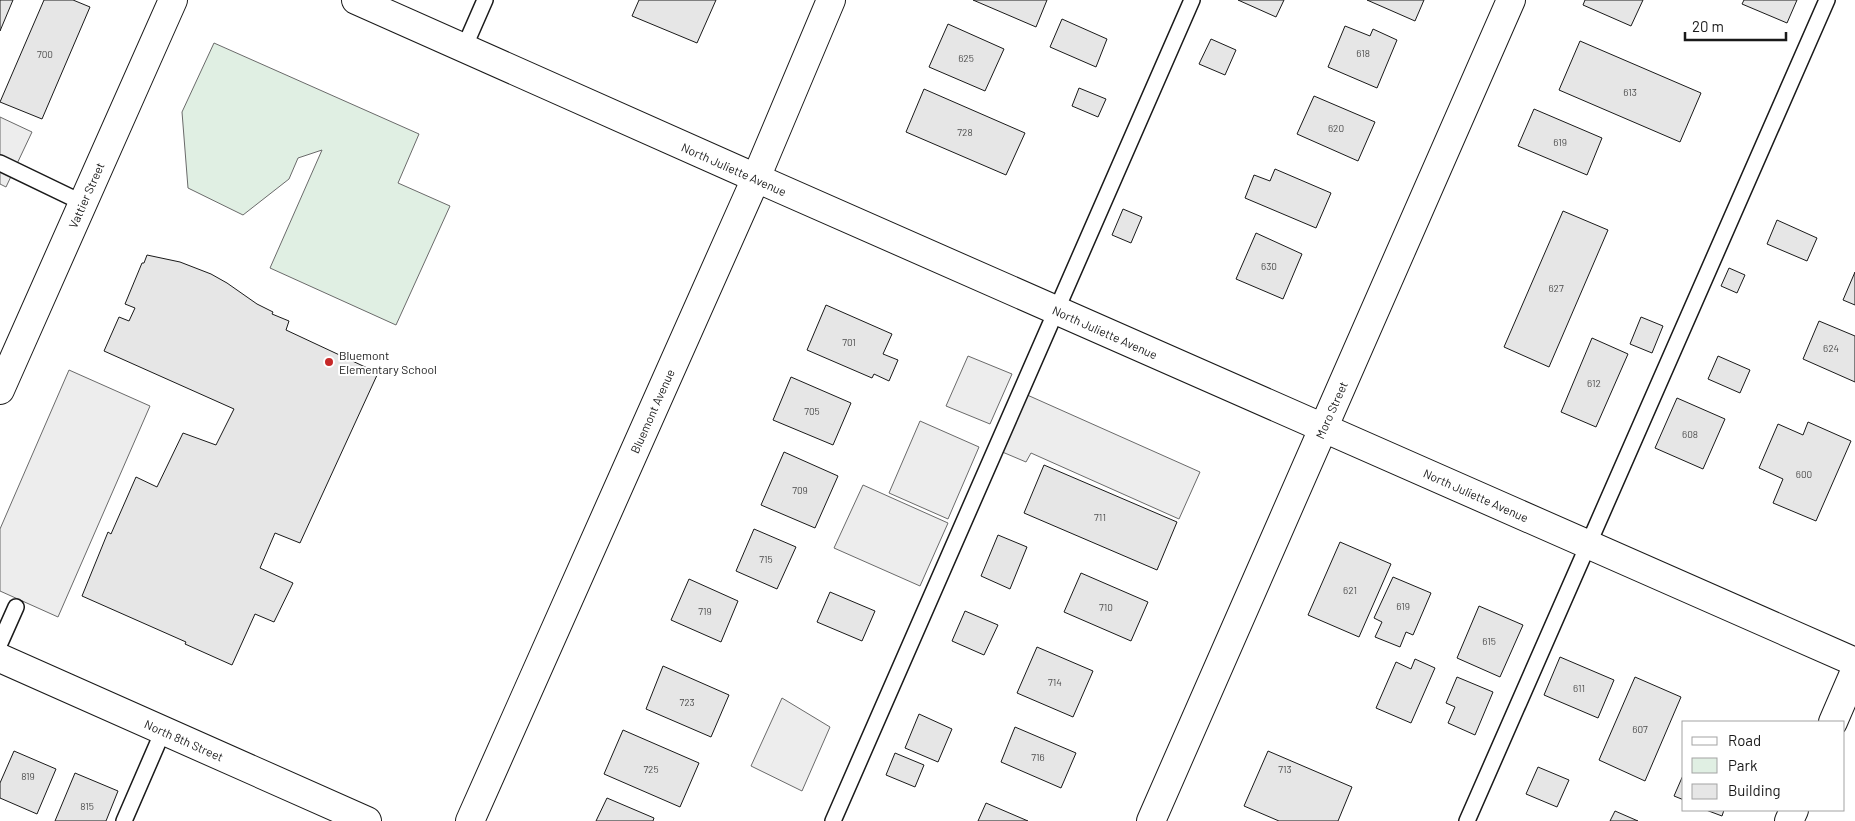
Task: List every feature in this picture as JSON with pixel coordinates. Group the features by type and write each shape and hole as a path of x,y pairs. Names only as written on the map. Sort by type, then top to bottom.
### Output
{"street":[{"name":"Vattier Street","path":"0,390 173,0"},
{"name":"North Juliette Avenue","path":"356,0 1855,662"},
{"name":"Bluemont Avenue","path":"470,821 756,178 831,0"},
{"name":"Moro Street","path":"1151,821 1511,0"},
{"name":"North 8th Street","path":"0,658 367,821"},
{"path":"1833,721 1855,671"}],"lane":[{"path":"464,48 485,0"},
{"path":"833,821 1192,0"},
{"path":"1467,821 1827,0"},
{"path":"0,163 83,203"},
{"path":"0,643 16,607"},
{"path":"124,821 163,731"}],"green space":[{"path":"214,43 419,134 398,183 450,206 396,325 270,268 322,150 298,158 289,179 243,215 188,188 182,112"}],"shaded area":[{"path":"0,117 32,132 6,187 0,184"},
{"path":"968,356 1012,374 990,424 946,406"},
{"path":"69,370 150,406 58,617 0,591 0,529"},
{"path":"1025,394 1200,472 1179,519 1031,453 1026,462 1000,451"},
{"path":"920,421 979,447 948,519 889,493"},
{"path":"863,485 948,523 920,586 834,548"},
{"path":"782,698 830,727 802,791 751,766"}],"building":[{"path":"0,0 13,0 0,31"},
{"path":"44,0 73,0 90,7 42,119 0,102"},
{"path":"639,0 716,0 697,43 632,16"},
{"path":"973,0 1047,0 1036,27"},
{"path":"1238,0 1284,0 1276,17"},
{"path":"1367,0 1424,0 1415,21"},
{"path":"1585,0 1643,0 1631,26 1583,5"},
{"path":"1744,0 1797,0 1787,23 1742,4"},
{"path":"1062,19 1107,39 1096,67 1050,47"},
{"path":"948,24 1004,49 985,91 929,67"},
{"path":"1345,26 1370,36 1373,29 1397,40 1377,88 1328,67"},
{"path":"1211,39 1236,50 1225,75 1199,64"},
{"path":"1580,41 1701,93 1680,142 1559,90"},
{"path":"1079,88 1106,99 1098,117 1072,106"},
{"path":"924,89 1025,133 1006,175 906,132"},
{"path":"1314,96 1375,122 1358,161 1297,134"},
{"path":"1534,109 1602,138 1587,175 1518,146"},
{"path":"1275,169 1331,193 1316,228 1245,198 1254,175 1270,181"},
{"path":"1123,209 1142,217 1131,243 1112,235"},
{"path":"1563,211 1608,230 1549,367 1504,347"},
{"path":"1777,220 1817,238 1807,261 1767,244"},
{"path":"1256,233 1302,254 1283,299 1236,279"},
{"path":"147,255 180,262 211,274 257,304 273,312 272,314 289,321 286,330 378,373 300,543 275,533 260,568 293,583 274,622 255,614 232,665 185,644 186,642 82,596 108,532 111,534 136,477 157,487 183,433 216,445 234,409 104,351 119,317 129,321 135,308 125,304"},
{"path":"1729,268 1745,275 1737,293 1721,286"},
{"path":"1855,272 1855,305 1843,300"},
{"path":"826,305 892,334 883,354 898,360 889,381 874,374 872,378 807,350"},
{"path":"1641,317 1663,326 1652,353 1630,344"},
{"path":"1819,321 1855,336 1855,382 1803,359"},
{"path":"1592,338 1628,354 1596,427 1561,412"},
{"path":"1718,356 1750,370 1740,393 1708,379"},
{"path":"791,377 851,403 833,445 773,420"},
{"path":"1677,398 1725,419 1703,469 1655,448"},
{"path":"1808,422 1851,441 1816,521 1773,503 1783,479 1759,468 1778,424 1803,435"},
{"path":"784,452 838,476 815,528 761,505"},
{"path":"1044,465 1177,522 1157,570 1024,513"},
{"path":"754,529 796,547 777,589 736,571"},
{"path":"998,535 1027,547 1010,589 981,576"},
{"path":"1340,542 1391,564 1359,637 1308,615"},
{"path":"1081,573 1148,602 1131,641 1064,612"},
{"path":"1393,577 1431,593 1413,635 1406,632 1400,647 1375,637 1382,622 1374,618"},
{"path":"689,579 738,601 721,642 671,620"},
{"path":"830,592 875,611 862,641 817,622"},
{"path":"1479,606 1523,625 1500,677 1457,658"},
{"path":"965,611 998,625 984,655 952,641"},
{"path":"1037,647 1093,671 1073,717 1017,693"},
{"path":"1560,657 1614,680 1598,718 1544,695"},
{"path":"1415,659 1435,668 1411,723 1376,708 1396,662 1411,669"},
{"path":"663,666 729,695 711,737 646,709"},
{"path":"1457,677 1493,692 1475,735 1448,723 1455,707 1446,703"},
{"path":"1635,677 1681,697 1645,781 1599,760"},
{"path":"919,714 952,729 938,762 905,748"},
{"path":"1015,727 1076,753 1061,788 1001,762"},
{"path":"623,730 699,763 680,807 604,774"},
{"path":"14,751 56,769 37,814 0,798 0,783"},
{"path":"1268,751 1352,787 1338,821 1279,821 1244,806"},
{"path":"895,753 924,765 915,787 886,775"},
{"path":"1538,767 1569,780 1557,807 1526,794"},
{"path":"75,773 118,791 106,821 55,821"},
{"path":"1682,778 1682,799 1674,796"},
{"path":"607,798 654,818 653,821 596,821"},
{"path":"986,803 1028,821 978,821"},
{"path":"1615,811 1638,821 1610,821"},
{"path":"1709,811 1724,811 1722,816"}],"place":[{"name":"Bluemont Elementary School","path":"329,362"}]}
